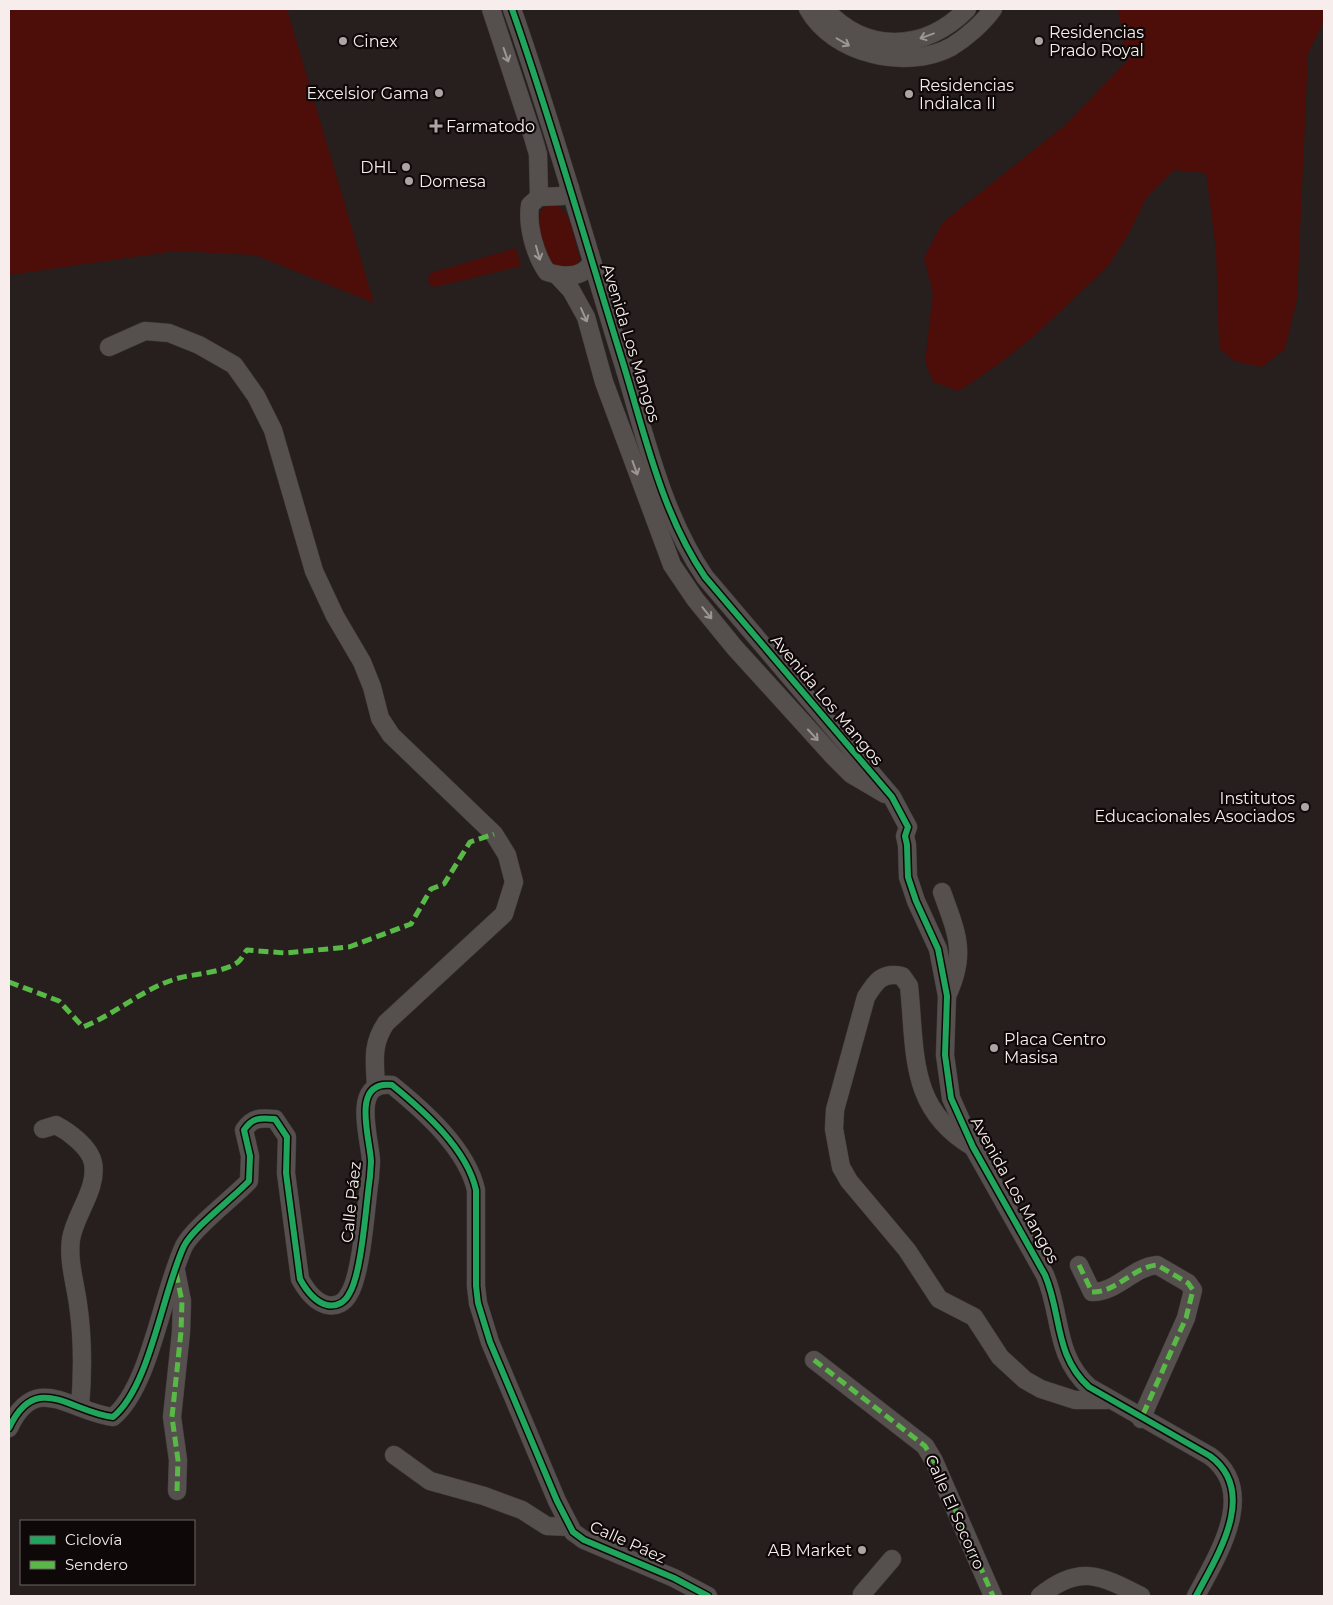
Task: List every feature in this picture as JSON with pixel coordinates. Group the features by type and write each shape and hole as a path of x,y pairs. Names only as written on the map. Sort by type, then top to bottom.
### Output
{"street":[{"name":"Avenida Los Mangos","path":"492,9 538,154 539,197 530,205 529,222 541,264 547,272 557,275 582,273 588,270 592,262"},
{"name":"Avenida Los Mangos","path":"512,9 570,188 665,499 690,555 723,598 892,797 908,828 905,836 908,877 916,901 938,949 946,996 945,1055 951,1098 973,1147 1045,1275 1053,1293 1066,1357 1076,1375 1107,1400 1210,1456 1221,1464 1229,1475 1232,1486 1233,1515 1217,1556 1196,1596"},
{"path":"808,9 820,25 838,40 860,51 880,56 926,55 950,48 971,32 994,9"},
{"path":"825,9 835,20 852,32 875,40 909,42 934,34 952,24 967,9"},
{"path":"539,197 563,196 570,188"},
{"name":"Avenida Los Mangos","path":"557,275 571,290 586,317 604,382 672,565 695,599 735,648 834,757 851,774 892,797"},
{"path":"109,347 145,331 168,333 198,345 234,365 256,396 273,430 314,571 335,616 362,662 372,687 380,718 391,735 494,834 507,855 514,882 504,914 386,1023 377,1036 374,1056 376,1087"},
{"path":"942,892 956,933 959,950 958,967 946,996"},
{"path":"973,1147 955,1137 928,1104 919,1081 909,986 902,976 891,974 883,976 875,982 866,997 835,1110 834,1129 841,1167 849,1181 907,1250 939,1299 974,1317 1000,1358 1010,1369 1033,1385 1056,1394 1075,1400 1107,1400"},
{"name":"Calle Páez","path":"80,1407 94,1415 113,1417 124,1408 138,1384 175,1268 185,1244 249,1182 250,1156 244,1130 250,1121 258,1118 275,1120 287,1137 286,1173 300,1279 307,1291 325,1305 335,1306 344,1301 355,1281 371,1162 364,1114 366,1102 376,1087 383,1084 392,1085 458,1149 473,1174 476,1190 476,1286 478,1303 490,1342 557,1501 573,1532 584,1540 674,1578 708,1596"},
{"path":"9,1428 18,1409 32,1400 45,1397 80,1407 82,1352 78,1302 72,1278 71,1238 93,1178 93,1161 82,1145 56,1124 43,1129"},
{"path":"1078,1265 1092,1292 1104,1290 1146,1268 1157,1266 1188,1283 1192,1290 1186,1318 1141,1419"},
{"path":"175,1268 182,1301 181,1332 172,1416 178,1460 177,1491"},
{"name":"Calle El Socorro","path":"814,1360 925,1446 934,1461 993,1596"},
{"path":"394,1454 430,1481 484,1496 522,1510 547,1526 570,1527"},
{"path":"863,1596 862,1594 892,1559"},
{"path":"1040,1596 1053,1586 1082,1574 1110,1580 1141,1596"}],"shaded area":[{"path":"9,9 287,9 374,303 255,255 175,251 9,275"},
{"path":"1118,9 1324,9 1324,21 1308,54 1297,299 1285,349 1262,367 1234,361 1219,348 1216,249 1206,173 1174,170 1147,197 1129,233 1108,266 1034,336 1000,363 959,391 933,382 925,361 933,293 924,258 942,223 1064,126 1127,61"},
{"path":"552,203 564,211 574,235 580,259 571,268 550,268 536,219 543,208"},
{"path":"516,248 521,266 434,287 428,283 430,273"}],"marked path":[{"path":"9,982 59,1001 83,1027 166,982 233,965 239,961 247,950 285,953 349,947 411,924 431,889 444,884 470,842 494,834"},
{"path":"1079,1265 1092,1292 1109,1288 1140,1270 1157,1265 1188,1283 1193,1290 1186,1318 1141,1419"},
{"path":"176,1273 182,1301 181,1332 172,1417 178,1460 177,1491"},
{"path":"814,1360 925,1446 934,1461 993,1596"}],"cycle path":[{"path":"512,9 555,141 647,446 677,527 705,577 892,797 908,827 905,836 908,877 916,901 938,949 947,996 945,1055 951,1098 973,1147 1045,1275 1064,1348 1070,1362 1089,1387 1210,1456 1224,1471 1231,1487 1233,1506 1223,1544 1196,1596"},
{"path":"9,1428 19,1411 31,1401 42,1398 55,1399 97,1414 113,1417 126,1403 137,1384 146,1362 184,1246 204,1222 249,1181 250,1156 244,1130 254,1121 275,1119 287,1137 286,1173 300,1279 311,1295 319,1301 327,1305 337,1305 343,1302 349,1294 357,1271 365,1220 371,1161 365,1112 367,1101 371,1092 379,1086 392,1085 443,1132 464,1160 471,1175 476,1190 476,1286 478,1303 490,1342 557,1501 573,1532 584,1540 674,1578 708,1596"}],"place":[{"name":"Cinex","path":"343,41"},
{"name":"Residencias Prado Royal","path":"1039,41"},
{"name":"Excelsior Gama","path":"439,93"},
{"name":"Residencias Indialca II","path":"909,94"},
{"name":"Farmatodo","path":"436,126"},
{"name":"DHL","path":"406,167"},
{"name":"Domesa","path":"409,181"},
{"name":"Institutos Educacionales Asociados","path":"1305,807"},
{"name":"Placa Centro Masisa","path":"994,1048"},
{"name":"AB Market","path":"862,1550"}]}
